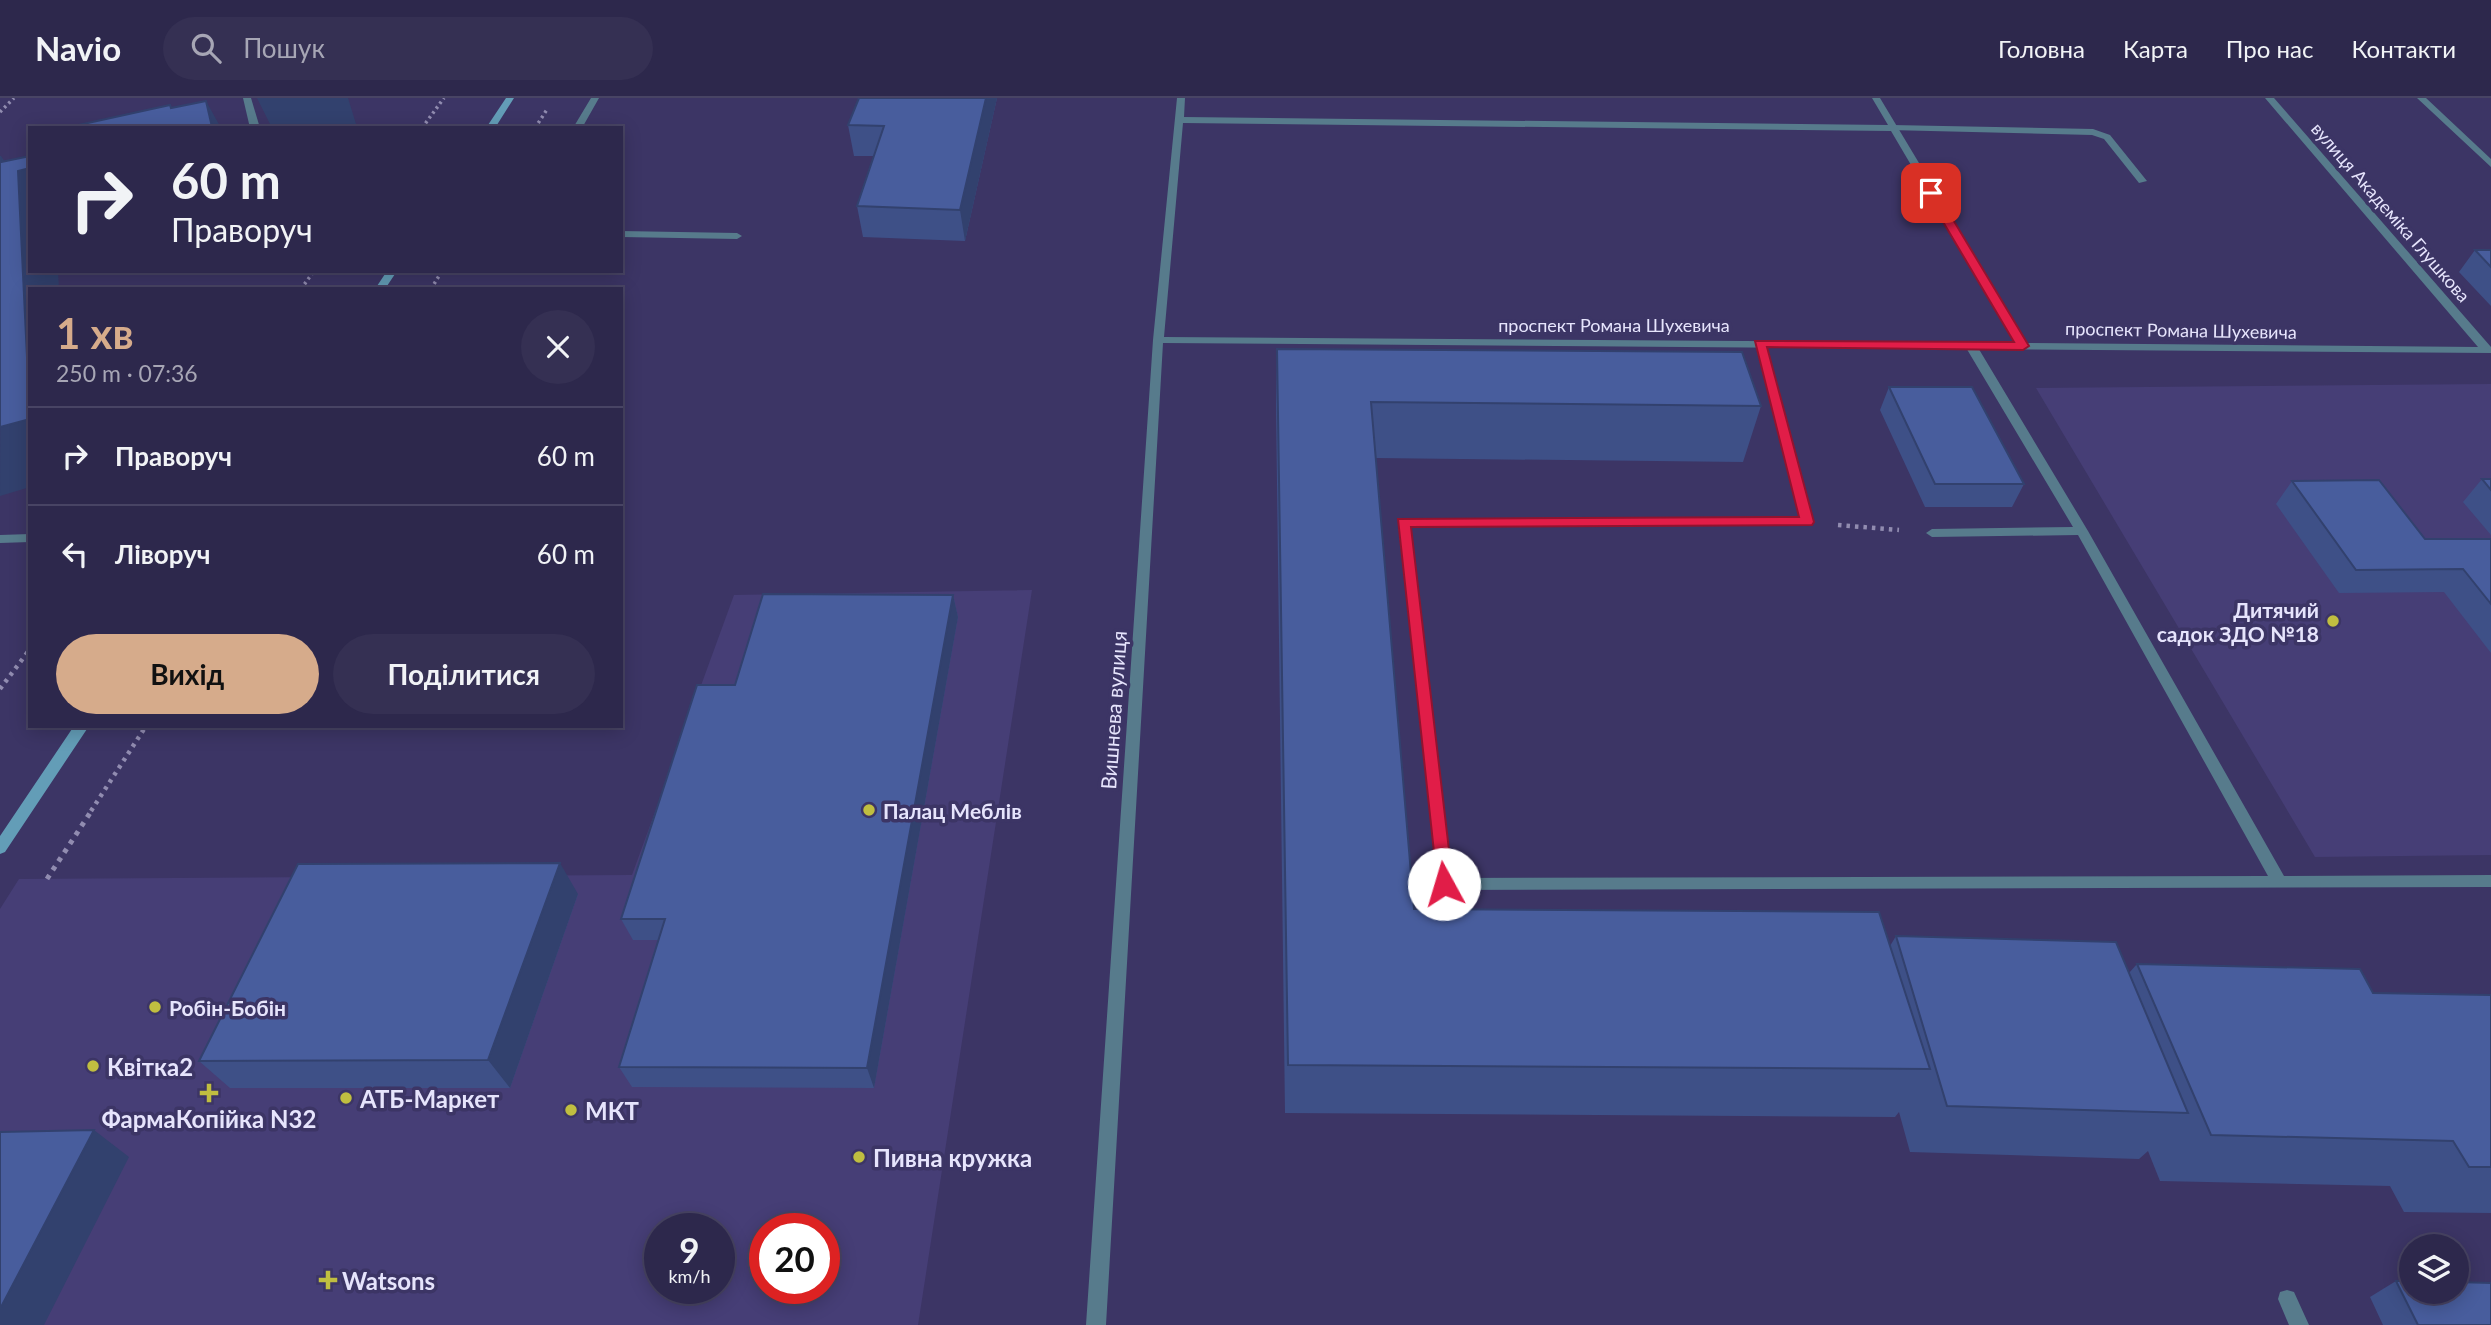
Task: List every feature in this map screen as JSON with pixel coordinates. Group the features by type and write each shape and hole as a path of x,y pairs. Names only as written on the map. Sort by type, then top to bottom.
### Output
{"street":[{"path":"247,98 254,126"},
{"path":"491,126 510,98"},
{"path":"578,126 595,98"},
{"name":"Вишнева вулиця","path":"1096,1325 1157,340 1181,98"},
{"path":"1876,98 2023,346"},
{"name":"вулиця Академіка Глушкова","path":"2269,98 2489,350"},
{"path":"2421,98 2491,164"},
{"path":"1180,120 2093,132 2107,137 2142,181"},
{"path":"623,234 737,236"},
{"name":"проспект Романа Шухевича","path":"1157,340 2489,350"},
{"path":"1760,343 1807,522 1404,523 1444,884 2491,881"},
{"path":"1971,346 2082,531 2280,882"},
{"path":"1932,533 2082,531"},
{"path":"0,539 28,538"},
{"path":"0,848 81,728"},
{"path":"2287,1299 2299,1325"}],"path":[{"path":"0,112 15,98"},
{"path":"423,126 444,98"},
{"path":"536,126 554,98"},
{"path":"1807,522 1932,533"},
{"path":"0,689 28,652"},
{"path":"47,879 145,728"}],"shaded area":[{"name":"Дитячий садок ЗДО №18","path":"2491,384 2491,855 2315,857 2036,388"},
{"path":"1032,590 918,1325 0,1325 0,909 19,879 632,875 734,595"}],"building":[{"path":"859,98 986,98 960,210 857,206 884,126 848,125"},
{"path":"206,101 212,126 74,126 170,105 171,108"},
{"path":"0,156 1,162 28,156 28,168 18,171 28,420 0,427"},
{"path":"2475,250 2491,250 2491,267"},
{"path":"1277,349 1742,352 1761,406 1371,402 1414,909 1879,912 1930,1069 1288,1065"},
{"path":"1889,387 1972,387 2024,484 1935,484"},
{"path":"2482,479 2491,479 2491,490"},
{"path":"2379,480 2425,539 2491,539 2491,604 2463,569 2356,570 2292,481"},
{"path":"763,594 953,595 867,1068 619,1067 665,919 621,919 697,685 735,685"},
{"path":"560,863 488,1060 199,1061 298,864"},
{"path":"1896,936 2116,942 2188,1113 1947,1106"},
{"path":"2137,964 2360,969 2373,993 2491,995 2491,1167 2469,1167 2453,1141 2211,1135"},
{"path":"94,1130 0,1309 0,1132"},
{"path":"2469,1282 2491,1283 2491,1325 2418,1325 2408,1304 2469,1304"}],"place":[{"name":"Дитячий садок ЗДО №18","path":"2333,621"},
{"name":"Палац Меблів","path":"869,810"},
{"name":"Робін-Бобін","path":"155,1007"},
{"name":"Квітка2","path":"93,1066"},
{"name":"ФармаКопійка N32","path":"209,1093"},
{"name":"АТБ-Маркет","path":"346,1098"},
{"name":"МКТ","path":"571,1110"},
{"name":"Пивна кружка","path":"859,1157"},
{"name":"Watsons","path":"328,1280"}],"route":[{"path":"1444,884 1404,523 1807,522 1760,343 2023,346 1931,193"}]}
